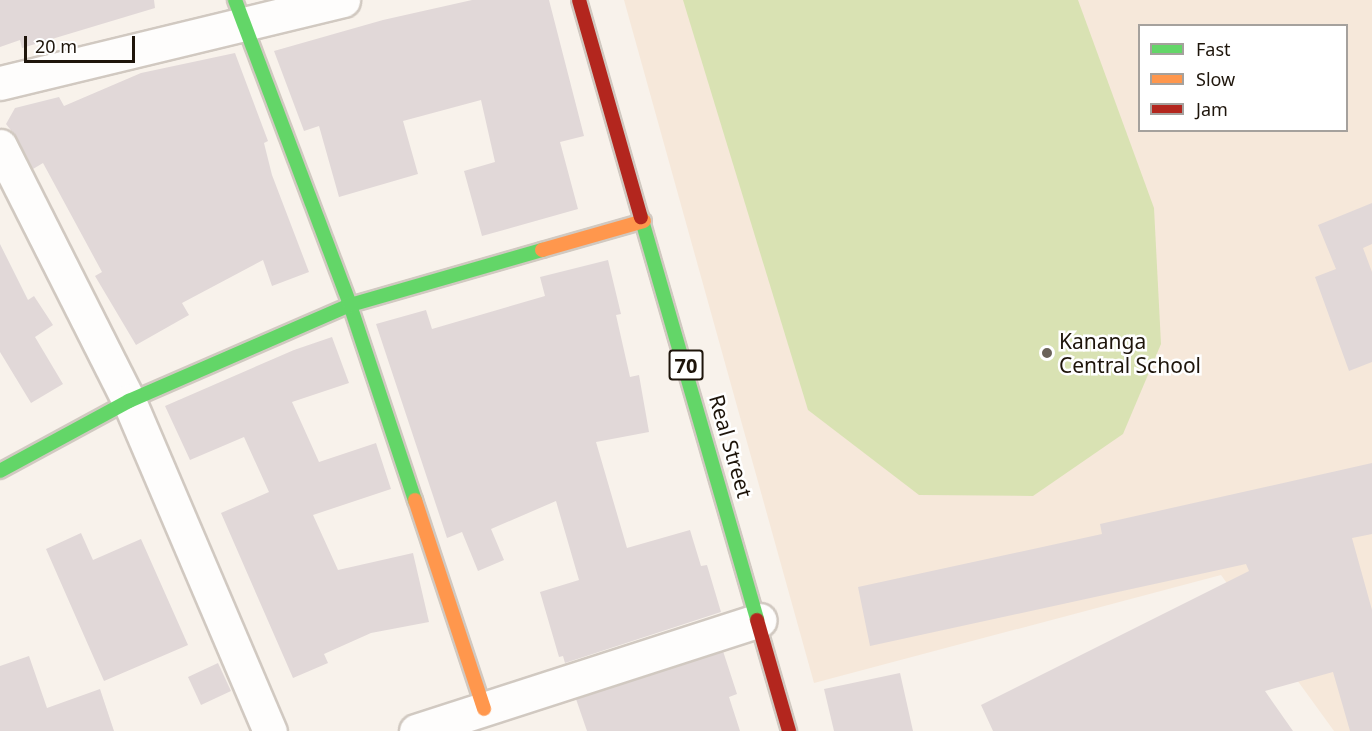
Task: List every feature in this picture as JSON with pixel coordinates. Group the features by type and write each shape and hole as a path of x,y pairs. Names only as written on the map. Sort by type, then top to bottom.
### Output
{"main road":[{"name":"Real Street","path":"579,0 759,620 789,731"},
{"path":"239,13 350,305 484,708"},
{"path":"0,471 129,400 350,305 644,221"}],"street":[{"path":"0,82 239,13 343,0"},
{"path":"0,146 129,400 270,731"},
{"path":"416,731 759,620"}],"shaded area":[{"name":"Kananga Central School","path":"624,0 1372,0 1372,731 1334,731 1221,575 814,683"}],"green space":[{"path":"683,0 1078,0 1154,208 1161,344 1123,434 1033,496 919,495 808,410"}],"building":[{"path":"0,0 154,0 155,8 22,48 20,40 0,47"},
{"path":"472,0 549,0 584,136 560,142 578,209 482,236 464,171 495,162 481,100 403,121 418,174 339,197 319,126 304,131 274,51 383,20"},
{"path":"235,53 268,141 264,143 272,175 309,272 272,286 263,260 182,303 189,315 136,345 95,276 102,272 43,163 33,169 17,138 6,124 15,108 59,97 64,106 141,73"},
{"path":"1372,203 1372,244 1363,248 1372,272 1372,362 1349,371 1315,277 1336,269 1318,225"},
{"path":"0,244 28,300 34,296 53,325 35,337 63,384 31,403 0,352"},
{"path":"608,260 621,314 616,315 630,377 639,375 649,432 596,442 627,548 690,530 701,566 707,565 721,612 565,663 563,656 559,657 540,592 579,580 556,501 491,529 504,560 478,571 462,532 447,538 376,324 426,310 432,329 545,296 540,277"},
{"path":"332,337 349,383 292,402 319,462 376,443 391,489 313,515 338,570 413,553 429,622 371,633 324,654 328,663 293,678 221,513 269,492 244,437 190,460 165,406 294,350"},
{"path":"1372,463 1372,534 1352,538 1372,610 1372,731 1350,731 1333,672 1265,691 1293,731 993,731 981,705 1249,571 1246,564 870,646 858,587 1102,534 1100,524"},
{"path":"81,533 93,560 141,539 188,645 104,681 46,549"},
{"path":"723,651 737,694 729,697 740,731 587,731 576,699"},
{"path":"29,656 47,708 100,689 114,731 0,731 0,666"},
{"path":"218,663 231,691 201,705 188,677"},
{"path":"900,673 913,731 834,731 824,689"}],"traffic: fast":[{"path":"235,0 350,305 415,500"},
{"path":"641,217 757,620"},
{"path":"0,471 129,401 350,305 542,250"}],"traffic: slow":[{"path":"542,250 644,221"},
{"path":"415,500 484,709"}],"traffic: jam":[{"path":"579,0 641,217"},
{"path":"757,620 789,731"}],"place":[{"name":"Kananga Central School","path":"1047,353"}]}
